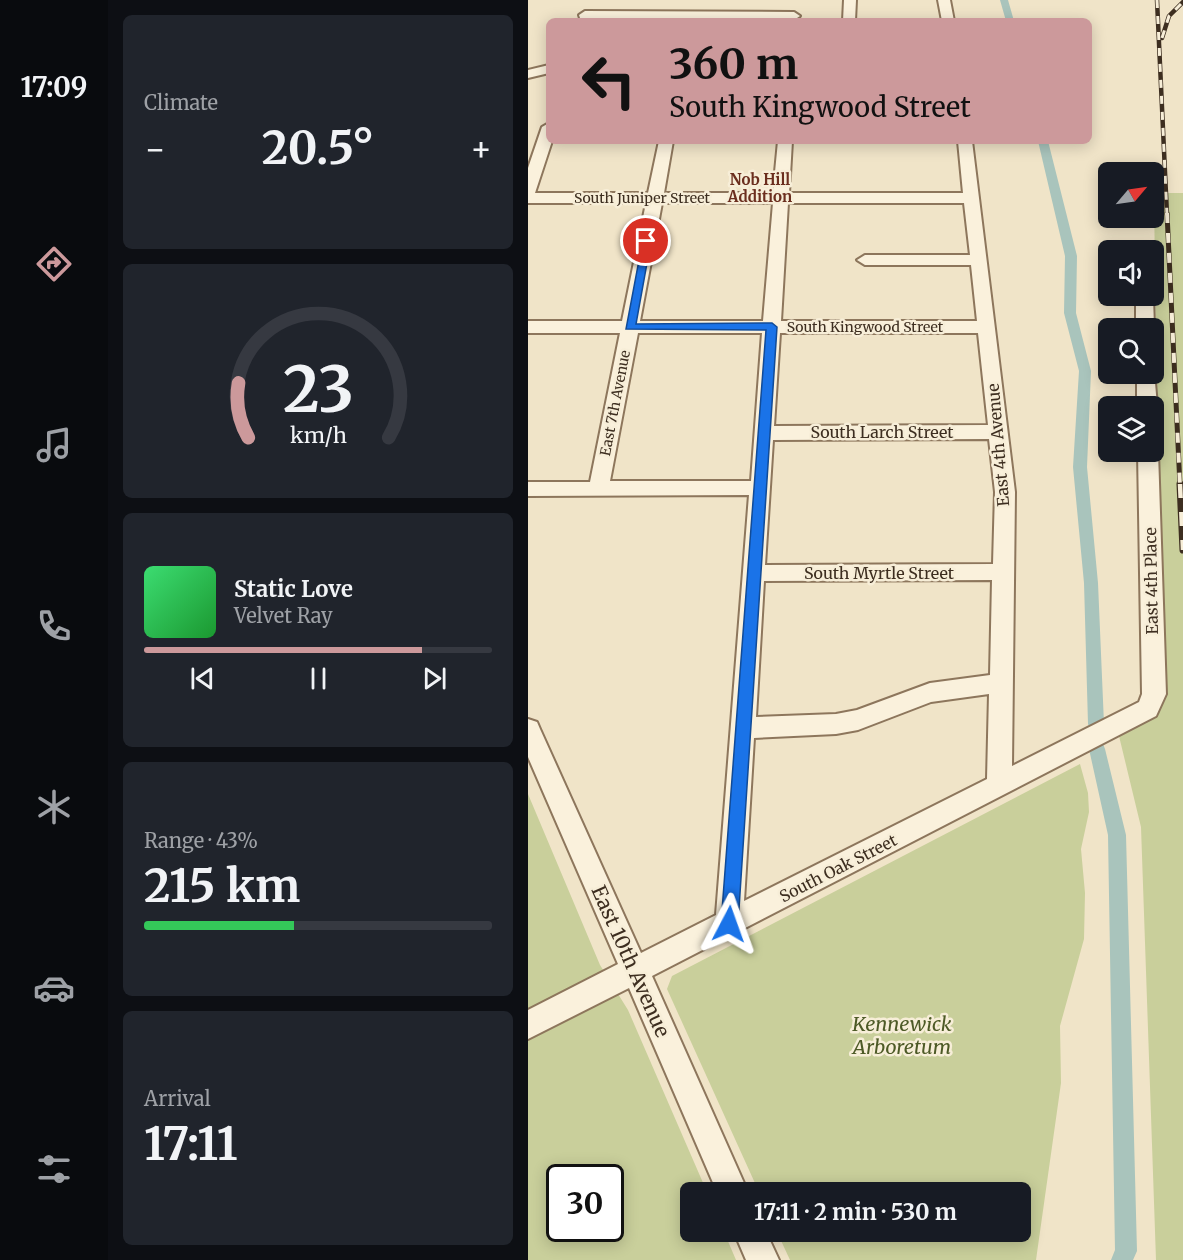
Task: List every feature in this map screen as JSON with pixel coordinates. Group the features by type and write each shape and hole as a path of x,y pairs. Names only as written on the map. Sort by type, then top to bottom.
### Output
{"street":[{"path":"590,0 585,18 708,16 793,18 795,0"},
{"path":"708,16 711,0"},
{"path":"849,18 850,0"},
{"path":"944,0 947,18"},
{"path":"528,74 546,70"},
{"path":"528,140 546,132"},
{"path":"528,192 546,137"},
{"name":"East 7th Avenue","path":"599,488 665,144"},
{"path":"729,924 785,144"},
{"name":"East 4th Avenue","path":"965,144 1005,492 999,786"},
{"name":"South Juniper Street","path":"528,198 971,198"},
{"path":"866,260 978,260"},
{"name":"South Kingwood Street","path":"528,327 986,327"},
{"name":"South Larch Street","path":"765,432 999,432"},
{"name":"East 4th Place","path":"1148,462 1154,694 1148,709"},
{"path":"528,489 760,488"},
{"name":"South Myrtle Street","path":"754,573 1003,572"},
{"path":"743,728 836,724 858,720 930,693 1001,683"},
{"name":"South Oak Street","path":"528,1025 1148,709"},
{"name":"East 10th Avenue","path":"528,729 729,1182"},
{"path":"755,1242 763,1260"}],"green space":[{"path":"1164,193 1183,193 1183,1260 1156,1260 1141,827 1119,736 1151,716 1160,696 1157,462 1164,462 1164,396 1156,396 1156,384 1164,384 1164,318 1155,318 1155,306 1164,306 1164,240 1155,240 1154,228 1164,228"},
{"name":"Kennewick Arboretum","path":"1080,764 1088,793 1089,812 1081,849 1085,893 1084,939 1060,1026 1061,1083 1036,1260 790,1260 782,1242 1031,1242 1031,1182 754,1182 667,989 672,976"},
{"path":"528,794 600,965 628,1010 703,1182 680,1182 680,1242 728,1242 736,1260 528,1260"}],"waterway":[{"path":"1004,0 1009,18"},
{"path":"1044,144 1071,256 1070,313 1085,371 1080,467 1091,583 1096,724"},
{"path":"1097,749 1117,835 1126,1251 1122,1260"}],"railway":[{"path":"1157,0 1167,215"},
{"path":"1162,38 1169,16 1183,2"},
{"path":"1167,213 1180,486"},
{"path":"1180,484 1183,550"}],"district":[{"name":"Nob Hill Addition","path":"760,188"}],"route":[{"path":"646,241 630,327 772,327 729,924"}]}
